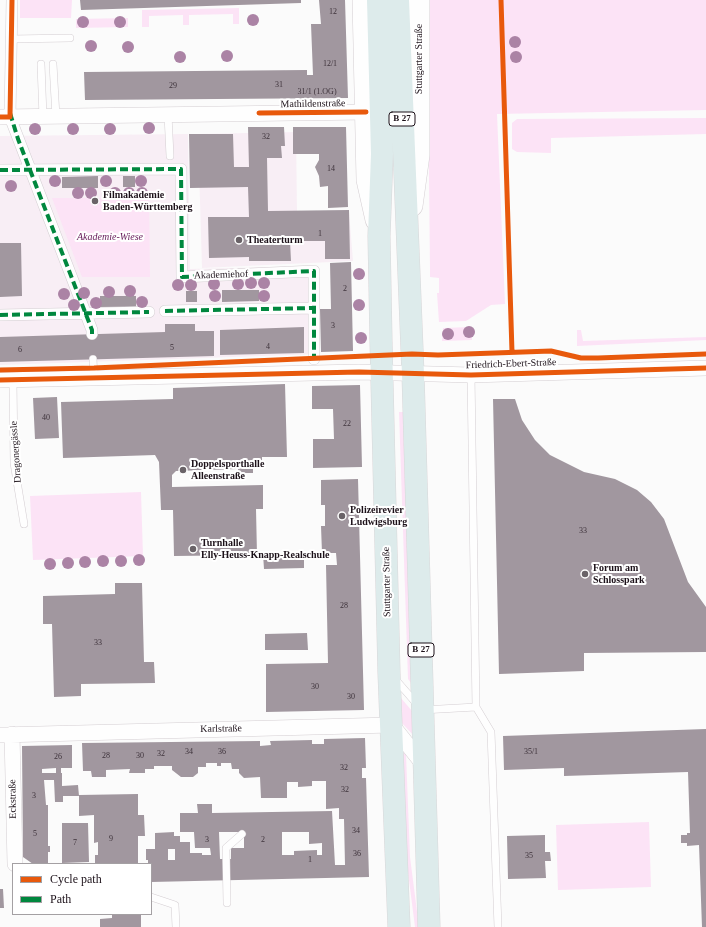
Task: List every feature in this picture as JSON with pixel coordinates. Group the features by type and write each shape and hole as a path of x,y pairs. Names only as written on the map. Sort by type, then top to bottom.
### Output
{"main road":[{"name":"Stuttgarter Straße","path":"362,0 367,180 379,236"},
{"name":"Stuttgarter Straße","path":"378,0 382,154 379,236 382,372 390,673 399,927"},
{"name":"Stuttgarter Straße","path":"398,0 413,374 429,927"},
{"name":"Stuttgarter Straße","path":"408,238 419,155 419,0"}],"street":[{"path":"12,0 11,39 5,117 30,170 86,312 92,334"},
{"name":"Mathildenstraße","path":"5,117 366,112"},
{"name":"Akademiehof","path":"0,170 181,169 182,277 314,271 314,359"},
{"path":"165,311 314,308"},
{"path":"0,315 86,312 149,312"},
{"name":"Friedrich-Ebert-Straße","path":"6,380 382,372 471,375 706,368"},
{"path":"392,725 424,764"},
{"name":"Karlstraße","path":"6,734 392,725"},
{"name":"Eckstraße","path":"6,734 15,863"}],"lane":[{"path":"11,39 70,38"},
{"path":"41,64 49,117"},
{"path":"49,117 53,64"},
{"path":"168,115 170,156"},
{"path":"93,359 94,378"},
{"path":"471,375 476,707 491,732 498,927"},
{"name":"Dragonergässle","path":"6,380 14,463 24,524"},
{"path":"390,673 422,710 476,707"},
{"path":"227,904 226,848 242,834"},
{"path":"152,897 175,905 176,927"}],"shaded area":[{"path":"296,132 297,212 349,212 353,261 202,268 198,134"},
{"name":"Filmakademie Baden-Württemberg","path":"188,134 190,269 318,266 320,354 0,365 0,136"}],"green space":[{"path":"20,0 72,0 71,18 20,18"},
{"path":"427,0 706,0 706,110 497,114 505,304 491,305 466,321 439,322 437,293 439,293 439,278 430,277"},
{"path":"239,8 239,24 233,24 233,14 189,15 189,25 183,25 183,15 149,16 149,27 142,27 142,10"},
{"path":"128,18 128,27 76,28 76,19"},
{"path":"706,118 706,134 551,138 551,153 517,152 512,149 512,123 517,119"},
{"name":"Akademie-Wiese","path":"52,198 149,198 150,277 82,277"},
{"path":"471,327 472,340 442,341 443,328"},
{"path":"577,330 581,330 583,341 706,337 706,340 577,346"},
{"path":"399,412 403,412 411,683 408,679"},
{"path":"141,492 143,556 33,560 30,496"},
{"path":"401,698 412,711 413,735 401,722"},
{"path":"403,753 406,754 410,857 419,927 415,927 406,857"},
{"path":"649,822 651,887 558,890 556,825"}],"building":[{"path":"80,0 301,0 301,3 81,10"},
{"path":"319,0 345,0 348,98 85,100 84,72 307,70 307,75 313,75 311,24 321,24"},
{"path":"248,127 284,127 285,146 281,146 282,158 267,158 268,211 349,210 350,259 325,259 325,241 290,241 291,261 249,261 249,257 209,258 208,217 249,217 248,187 190,188 189,134 233,134 234,167 249,167"},
{"path":"293,127 346,127 348,207 328,208 328,186 320,187 319,176 315,167 319,160 319,154 293,154"},
{"path":"98,176 98,188 62,188 62,177"},
{"path":"123,176 135,176 135,187 123,187"},
{"path":"0,243 21,243 22,296 0,297"},
{"path":"351,262 353,351 321,352 320,309 331,309 330,263"},
{"path":"222,290 259,290 259,301 222,302"},
{"path":"186,291 197,291 197,302 186,302"},
{"path":"100,296 136,296 136,308 100,308"},
{"path":"165,324 195,324 195,331 214,331 214,356 0,362 0,337 165,332"},
{"path":"304,327 304,353 220,355 220,330"},
{"name":"Doppelsporthalle Alleenstraße","path":"285,384 287,457 262,457 262,461 259,461 253,468 253,473 238,473 238,469 176,471 172,475 172,487 263,485 263,509 256,509 257,555 174,556 173,510 161,510 159,462 155,455 63,458 61,402 173,399 173,388"},
{"path":"360,385 362,467 313,468 313,439 334,439 333,409 312,409 312,386"},
{"path":"57,397 59,438 35,439 33,398"},
{"path":"493,399 515,399 522,420 535,440 550,455 584,472 615,479 637,490 651,502 664,519 688,582 706,607 706,652 584,653 584,671 499,674"},
{"path":"358,479 364,710 266,712 266,664 328,663 326,565 337,565 336,553 322,553 321,526 325,526 325,505 321,505 321,480"},
{"path":"263,554 304,554 304,568 264,569"},
{"path":"115,583 142,583 144,662 154,662 155,683 81,684 81,696 54,697 52,624 43,624 43,596 115,594"},
{"path":"307,633 308,650 265,650 265,634"},
{"path":"706,729 706,927 702,927 699,845 687,846 687,843 681,843 681,835 687,835 687,833 690,833 688,772 564,776 564,768 504,770 503,736"},
{"path":"365,738 366,768 362,768 362,778 366,778 369,877 152,882 152,863 148,863 148,860 146,860 146,849 155,849 155,833 174,832 174,836 180,836 180,842 190,842 190,853 211,855 210,848 195,848 194,832 180,832 180,813 198,813 197,804 212,804 212,813 332,811 335,865 345,865 344,819 339,819 339,808 326,809 326,781 312,781 312,786 298,787 298,782 287,782 287,798 261,798 260,777 244,778 239,773 239,769 232,769 231,763 221,763 221,766 217,766 217,763 206,763 206,767 198,767 198,773 193,777 181,777 172,770 172,766 154,766 154,769 145,769 145,773 129,773 130,769 106,770 106,777 92,777 91,771 83,771 82,743 260,741 260,746 271,745 270,741 312,740 312,744 324,744 324,739","holes":["219,832 244,832 244,848 231,848 231,859 220,859","282,832 309,832 309,844 322,843 322,855 317,855 317,850 294,851 294,855 282,855","168,849 175,849 175,860 168,860"]},
{"path":"72,745 72,768 61,768 62,786 78,785 79,796 63,796 63,802 55,802 54,780 44,780 46,805 48,805 48,846 50,846 50,852 48,852 48,863 32,863 23,857 22,746","holes":["56,768 56,773 42,773 42,769"]},
{"path":"138,794 138,815 144,815 145,836 138,836 138,863 95,863 95,855 98,855 98,842 94,843 94,815 79,816 79,795"},
{"path":"62,823 88,823 89,862 62,863"},
{"path":"545,835 545,852 550,852 551,861 545,861 546,878 508,879 507,836"},
{"path":"0,889 3,889 4,908 0,908"},
{"path":"112,915 141,915 141,927 100,927 100,919 112,918"}],"marked path":[{"path":"10,113 18,139 92,330 92,334"},
{"path":"0,170 181,169 182,277 314,271 314,359"},
{"path":"165,311 314,308"},
{"path":"0,315 149,312"}],"cycle path":[{"path":"0,117 10,117 12,0"},
{"path":"501,0 512,352"},
{"path":"259,113 366,112"},
{"path":"0,370 94,368 412,354 438,355 551,351 581,358 706,354"},
{"path":"0,380 359,372 471,375 706,368"}],"place":[{"name":"Filmakademie Baden-Württemberg","path":"95,201"},
{"name":"Theaterturm","path":"239,240"},
{"name":"Doppelsporthalle Alleenstraße","path":"183,470"},
{"name":"Polizeirevier Ludwigsburg","path":"342,516"},
{"name":"Turnhalle Elly-Heuss-Knapp-Realschule","path":"193,549"},
{"name":"Forum am Schlosspark","path":"585,574"}]}
